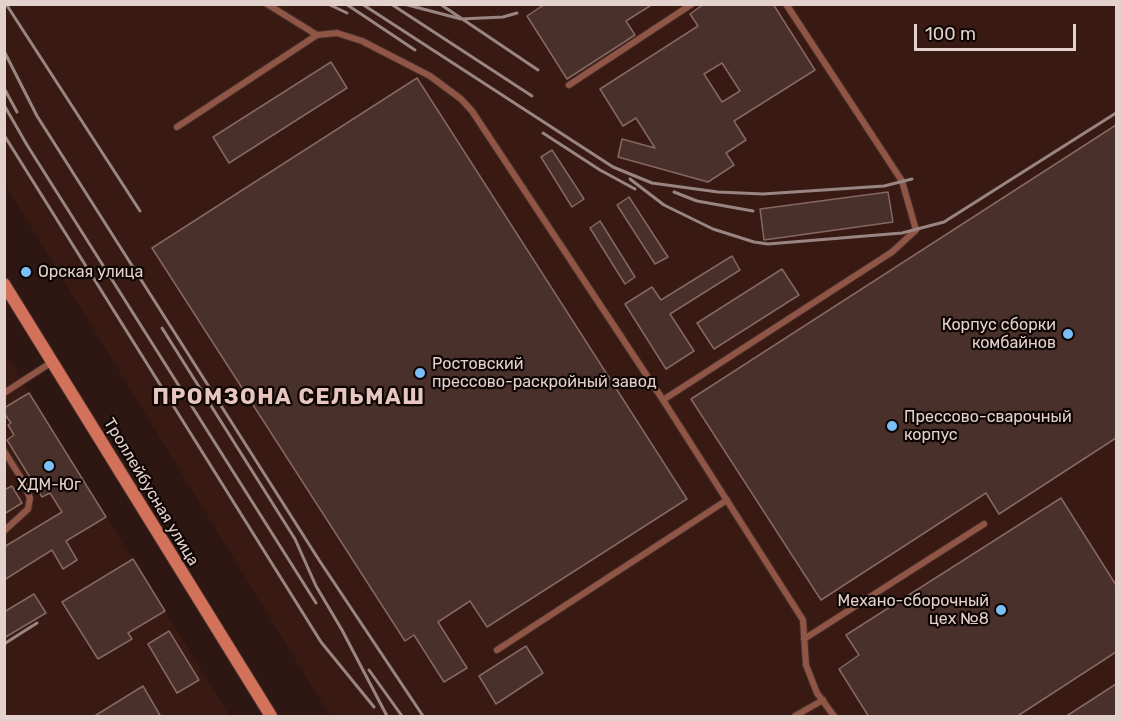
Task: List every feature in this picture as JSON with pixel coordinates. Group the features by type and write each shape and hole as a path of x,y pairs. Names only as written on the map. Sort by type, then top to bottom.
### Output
{"main road":[{"name":"Троллейбусная улица","path":"4,284 271,717"}],"lane":[{"path":"267,4 317,35"},
{"path":"569,85 693,4"},
{"path":"663,400 892,252 916,230 902,181 786,4"},
{"path":"177,127 317,35 337,33 362,41 430,76 461,99 472,111 663,400 803,620 806,665 817,693 834,717"},
{"path":"4,393 52,361"},
{"path":"4,452 21,478 30,498 28,509 4,531"},
{"path":"496,650 727,500"},
{"path":"804,639 984,524"},
{"path":"795,717 823,700"}],"shaded area":[{"path":"5,5 1116,5 1116,716 330,716 5,184"},
{"path":"4,352 107,518 230,716 5,716"}],"building":[{"path":"545,4 653,4 626,21 635,35 567,79 527,16"},
{"path":"704,4 773,4 815,70 734,121 746,140 726,153 734,165 708,182 618,157 622,139 655,148 636,118 623,126 600,89 698,26 690,14","holes":["722,63 740,91 722,102 704,74"]},
{"path":"331,62 347,88 229,163 213,137"},
{"name":"Ростовский прессово-раскройный завод","path":"417,78 687,499 487,627 470,601 438,622 467,668 444,682 414,635 405,641 152,248"},
{"name":"Прессово-сварочный корпус","path":"1116,125 1116,438 999,514 986,493 821,600 691,399"},
{"path":"552,150 584,199 572,207 541,157"},
{"path":"888,192 893,222 764,240 760,209"},
{"path":"629,197 668,257 655,264 617,205"},
{"path":"600,221 635,277 625,284 590,228"},
{"path":"732,256 740,270 670,314 694,351 666,369 625,304 652,287 661,300"},
{"path":"782,269 799,295 714,349 697,323"},
{"name":"ХДМ-Юг","path":"29,393 106,517 66,541 77,560 63,569 52,550 4,580 4,547 62,512 50,493 42,497 7,440 14,435 8,425 11,423 4,413 4,408"},
{"path":"12,486 22,503 4,514 4,490"},
{"name":"Механо-сборочный цех №8","path":"1061,498 1116,585 1116,652 1016,717 869,717 839,669 859,655 846,635"},
{"path":"133,559 165,611 128,633 132,639 98,659 62,602"},
{"path":"34,594 46,613 4,638 4,612"},
{"path":"169,631 199,680 177,693 148,644"},
{"path":"526,646 543,673 496,704 479,676"},
{"path":"1116,684 1116,717 1065,717"},
{"path":"143,686 161,717 93,717"}],"railway":[{"path":"6,4 140,211"},
{"path":"328,4 347,13"},
{"path":"346,4 415,50"},
{"path":"362,4 613,167 652,183 718,192 763,194 884,186 912,179"},
{"path":"391,4 532,96"},
{"path":"404,4 461,19 503,17 517,13"},
{"path":"440,4 538,70"},
{"path":"4,51 37,116 319,560 423,716"},
{"path":"4,88 17,112"},
{"path":"4,105 316,603"},
{"path":"630,179 664,205 713,229 754,242 768,244 902,233 944,222 1116,113"},
{"path":"543,133 600,170 635,189"},
{"path":"4,135 321,642 374,707"},
{"path":"674,192 697,201 753,211"},
{"path":"162,328 295,539 316,586 387,716"},
{"path":"4,644 37,623"},
{"path":"369,670 402,716"}],"place":[{"name":"Орская улица","path":"26,272"},
{"name":"Корпус сборки комбайнов","path":"1068,334"},
{"name":"Ростовский прессово-раскройный завод","path":"420,373"},
{"name":"Прессово-сварочный корпус","path":"892,426"},
{"name":"ХДМ-Юг","path":"49,466"},
{"name":"Механо-сборочный цех №8","path":"1001,610"}],"district":[{"name":"ПРОМЗОНА СЕЛЬМАШ","path":"289,398"}]}
